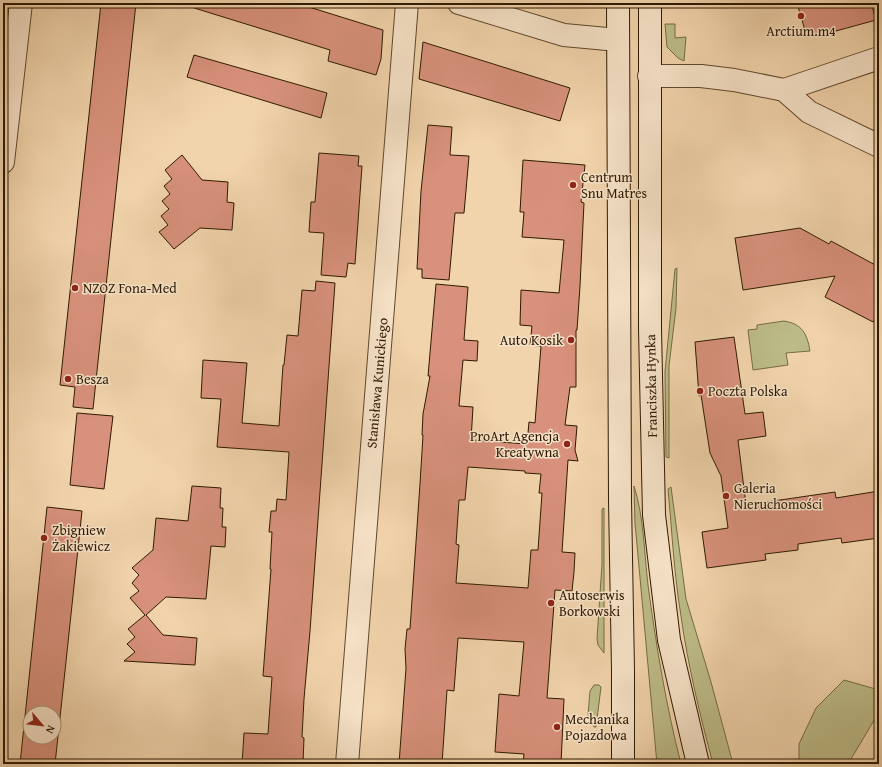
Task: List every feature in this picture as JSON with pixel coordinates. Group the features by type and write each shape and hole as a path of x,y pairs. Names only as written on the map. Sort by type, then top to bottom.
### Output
{"main road":[{"path":"3,162 21,3"},
{"name":"Stanisława Kunickiego","path":"347,764 407,3"},
{"path":"459,3 564,35 618,40"},
{"path":"618,3 620,492 623,671 622,764"},
{"name":"Franciszka Hynka","path":"650,3 650,329 654,515 669,640 698,764"},
{"path":"649,76 701,76 734,80 784,90 879,58"},
{"path":"784,90 809,112 879,146"}],"shaded area":[{"path":"665,24 675,24 675,38 686,37 684,61 678,58 667,47"},
{"path":"677,268 676,308 669,366 669,458 666,457 665,372 675,269"},
{"path":"784,321 795,324 803,330 810,351 786,353 788,365 753,370 748,330 757,329 757,325"},
{"path":"634,486 642,522 648,585 658,652 666,697 681,764 657,764 635,523"},
{"path":"671,487 686,599 711,682 733,764 713,764 695,690 684,635 673,552 668,489"},
{"path":"604,508 604,653 598,645 597,639 602,564 602,509"},
{"path":"844,680 879,690 879,712 848,764 799,764 799,744 816,708"},
{"path":"594,685 599,685 601,687 596,727 594,727 588,715 590,691"}],"building":[{"path":"101,3 136,3 93,409 73,407 75,387 60,385"},
{"path":"192,3 296,3 383,30 381,59 376,75 328,61 330,50 191,7"},
{"path":"797,3 871,3 876,20 825,34 825,32 807,37"},
{"path":"423,42 570,88 560,121 419,79"},
{"path":"194,55 327,93 321,118 187,77"},
{"path":"428,125 452,127 450,155 469,156 464,213 455,213 449,280 422,278 422,269 417,269 421,191"},
{"path":"319,153 359,156 358,166 362,166 355,264 348,263 346,277 321,275 324,233 309,232 311,202 315,202"},
{"path":"182,155 202,180 228,182 227,202 234,203 232,230 200,228 174,249 159,232 168,225 161,216 169,209 162,201 170,194 164,186 172,179 165,170"},
{"path":"523,160 585,165 581,202 584,203 580,286 576,330 576,387 570,387 565,425 577,426 575,450 578,461 568,460 562,552 575,553 574,572 572,591 555,590 547,698 564,699 561,764 523,764 524,754 495,752 499,694 519,696 524,642 458,638 454,691 447,690 442,764 399,764 406,668 405,649 407,629 410,629 423,435 423,414 430,376 428,376 436,284 468,287 464,340 478,341 477,361 463,360 459,406 473,407 471,440 527,444 529,422 535,423 541,346 530,345 532,326 520,325 521,290 559,293 564,240 522,237 524,212 520,212","holes":["468,467 525,471 525,473 541,474 539,493 542,493 538,550 531,550 528,588 456,583 459,545 456,544 459,500 465,500"]},
{"path":"800,228 829,244 831,241 879,267 879,311 873,322 825,297 835,276 743,290 735,238"},
{"path":"316,281 335,283 304,699 302,737 304,738 303,763 276,761 276,764 242,764 244,733 268,734 272,677 263,676 271,569 272,532 269,532 271,511 276,511 277,499 286,500 289,452 217,447 221,399 201,398 203,360 247,363 242,423 279,426 283,365 287,335 298,336 302,290 315,291"},
{"path":"734,337 745,414 763,412 766,436 738,440 746,505 835,492 836,498 879,491 879,538 842,543 841,538 798,544 798,550 765,554 766,560 707,568 702,532 728,528 721,476 710,453 701,395 699,396 695,342"},
{"path":"77,413 113,416 104,489 70,485"},
{"path":"192,486 221,488 220,508 223,508 222,527 226,527 225,547 211,546 206,599 166,597 146,615 163,635 197,638 195,665 124,661 135,652 127,644 135,637 128,629 145,615 130,598 139,591 132,583 139,575 132,568 153,550 156,518 188,521"},
{"path":"47,507 82,511 61,705 26,705"},
{"path":"22,745 57,745 55,764 20,764"}],"place":[{"name":"Arctium.m4","path":"801,16"},
{"name":"Centrum Snu Matres","path":"573,185"},
{"name":"NZOZ Fona-Med","path":"75,288"},
{"name":"Auto Kosik","path":"571,340"},
{"name":"Besza","path":"68,379"},
{"name":"Poczta Polska","path":"700,391"},
{"name":"ProArt Agencja Kreatywna","path":"567,444"},
{"name":"Galeria Nieruchomości","path":"726,496"},
{"name":"Zbigniew Żakiewicz","path":"44,538"},
{"name":"Autoserwis Borkowski","path":"551,603"},
{"name":"Mechanika Pojazdowa","path":"557,727"}]}
